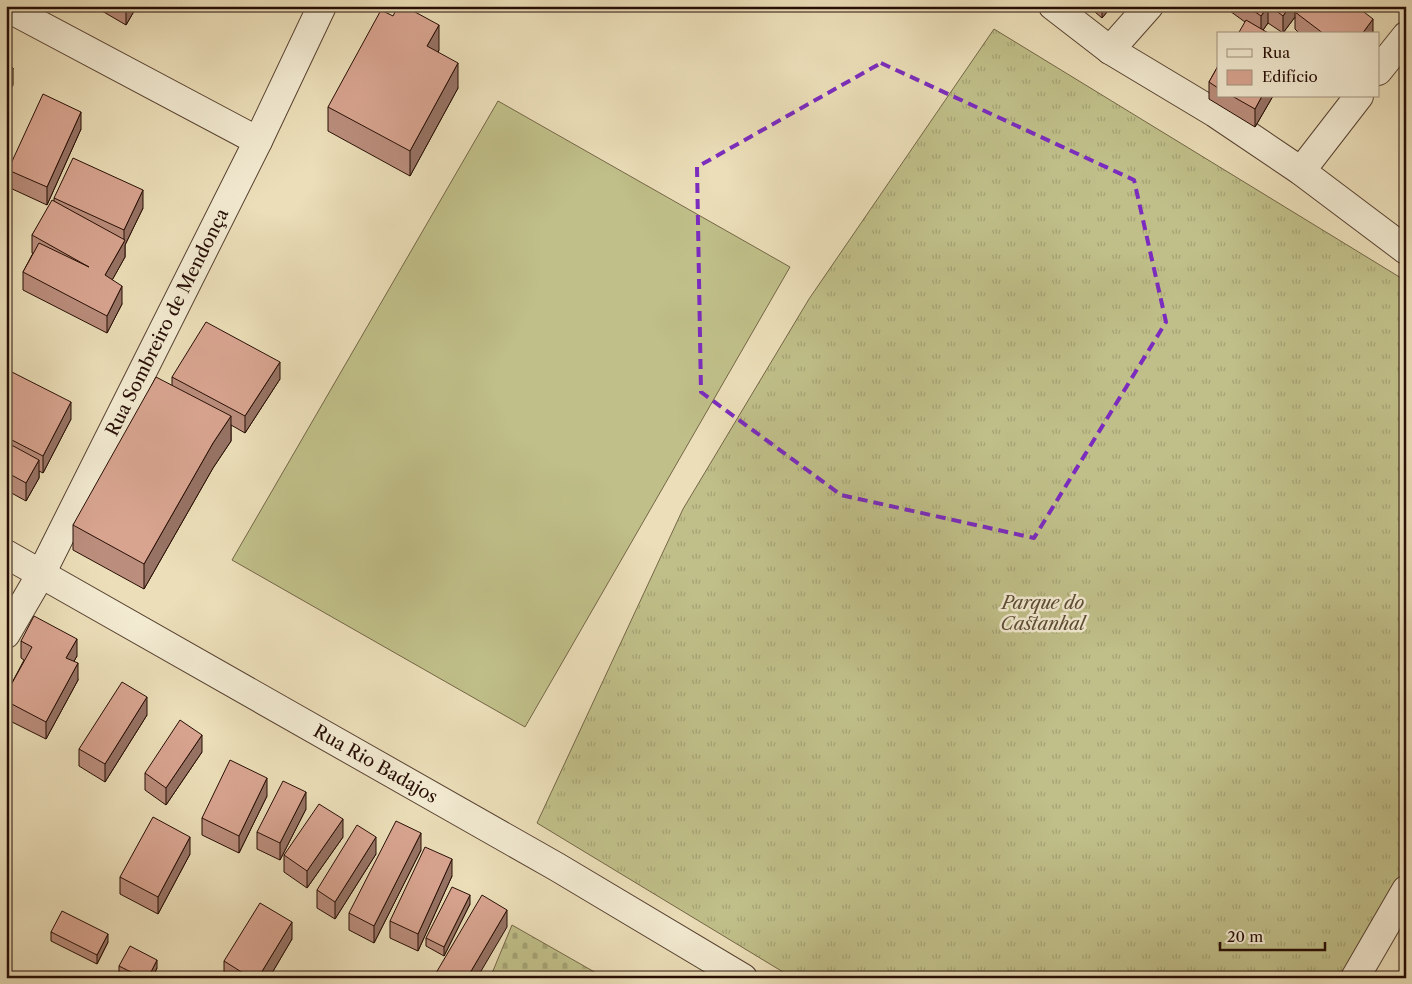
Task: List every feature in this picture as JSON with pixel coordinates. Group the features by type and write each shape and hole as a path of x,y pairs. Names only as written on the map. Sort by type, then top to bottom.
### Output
{"street":[{"name":"Rua Sombreiro de Mendonça","path":"6,634 41,574 258,141 322,6"},
{"path":"1053,6 1110,50 1215,113 1301,171 1406,250"},
{"path":"1110,50 1149,6"},
{"path":"6,7 258,141"},
{"path":"1380,68 1406,36"},
{"path":"1301,171 1357,98"},
{"name":"Rua Rio Badajos","path":"6,554 557,867 743,978"},
{"path":"1355,978 1406,890"}],"highlighted area":[{"path":"881,63 1134,180 1166,322 1034,538 841,495 701,392 697,167"}],"green space":[{"name":"Parque do Castanhal","path":"994,29 1406,281 1406,866 1341,978 793,978 537,823 683,509 809,299"},
{"path":"498,101 790,267 525,727 232,560"},
{"path":"512,925 605,978 490,978"}],"building":[{"path":"398,6 404,6 439,25 427,46 458,63 410,151 328,107 381,10 393,16"},
{"path":"1247,6 1268,6 1261,16"},
{"path":"1270,6 1290,6 1283,16"},
{"path":"1299,6 1356,6 1373,19 1363,32 1321,32 1295,12"},
{"path":"1246,20 1267,32 1239,32"},
{"path":"6,64 13,68 6,81"},
{"path":"1217,68 1217,87 1209,82"},
{"path":"43,94 81,112 47,187 8,170"},
{"path":"1236,98 1261,98 1255,109"},
{"path":"73,158 143,190 124,230 54,198"},
{"path":"52,200 125,240 105,275 122,286 107,316 23,272 39,243 89,267 32,235"},
{"path":"206,322 280,362 245,416 172,377"},
{"path":"6,369 71,402 43,456 6,437"},
{"path":"156,377 231,416 213,443 144,564 73,525"},
{"path":"6,442 39,460 26,483 6,472"},
{"path":"34,616 77,639 66,658 78,663 46,722 6,701 6,694 32,647 21,641"},
{"path":"122,682 147,697 105,764 79,749"},
{"path":"180,720 202,735 166,788 145,773"},
{"path":"230,760 267,778 239,836 202,818"},
{"path":"283,781 306,792 280,843 257,832"},
{"path":"319,804 343,819 307,871 284,855"},
{"path":"153,817 190,837 158,897 120,877"},
{"path":"396,821 421,833 374,926 349,913"},
{"path":"357,825 376,837 335,902 317,890"},
{"path":"425,847 452,859 418,934 390,921"},
{"path":"452,887 470,895 444,947 426,938"},
{"path":"482,895 507,910 467,978 433,978"},
{"path":"260,903 292,922 258,978 251,978 224,961"},
{"path":"62,911 108,934 97,955 51,932"},
{"path":"130,946 157,960 148,978 143,978 119,966"}]}
